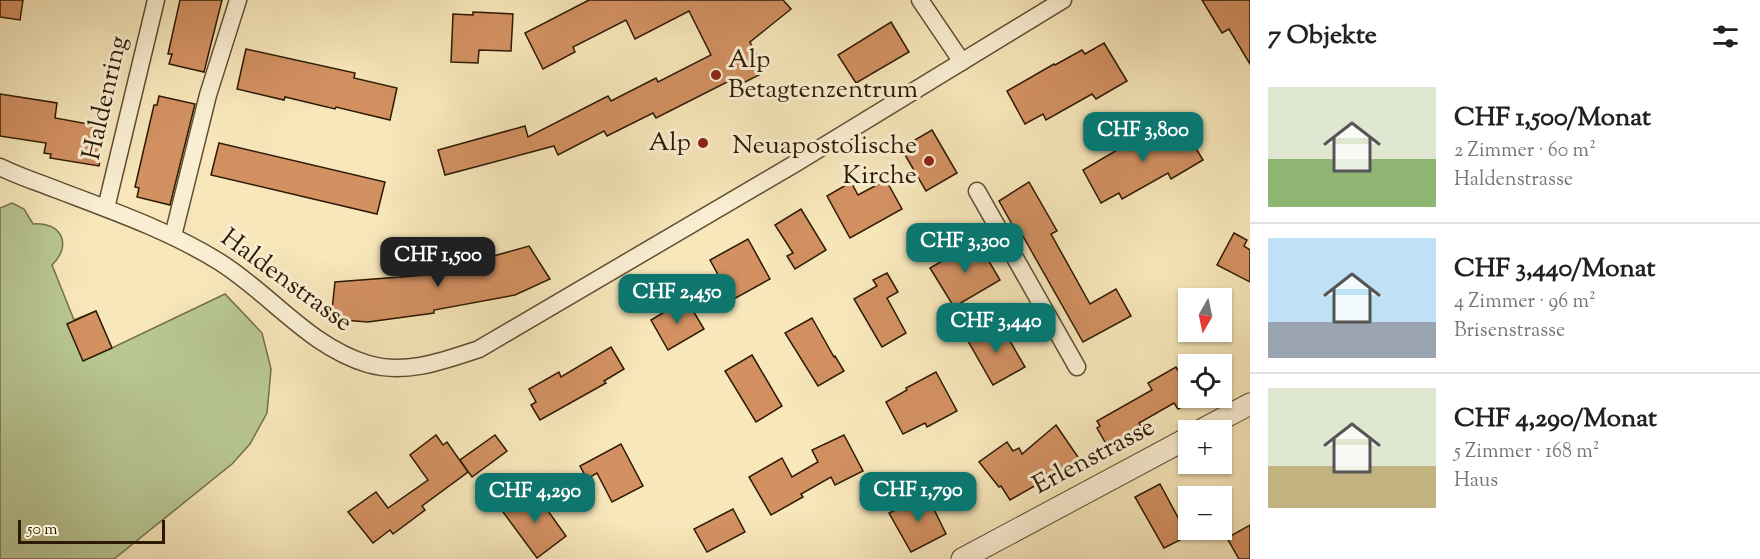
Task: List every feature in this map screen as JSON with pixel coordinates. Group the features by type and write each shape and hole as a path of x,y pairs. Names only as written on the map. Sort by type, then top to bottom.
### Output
{"street":[{"name":"Haldenring","path":"106,208 156,0"},
{"path":"173,236 208,95 238,0"},
{"path":"920,0 962,62"},
{"name":"Haldenstrasse","path":"0,167 173,236 219,262 313,336 340,353 369,364 394,368 426,366 479,349 804,158 1063,0"},
{"path":"977,191 1077,367"},
{"path":"1220,420 1250,404"},
{"name":"Erlenstrasse","path":"962,559 1178,443"}],"green space":[{"path":"12,203 24,209 33,224 51,226 57,230 63,242 62,250 52,265 74,320 96,311 112,348 225,294 262,333 271,369 267,413 250,444 232,464 114,559 0,559 0,208"}],"building":[{"path":"0,0 23,0 20,20 0,17"},
{"path":"180,0 222,0 204,72 169,64 172,54 168,54"},
{"name":"Alp Betagtenzentrum","path":"589,0 783,0 791,9 750,42 765,72 739,85 735,78 656,118 653,113 607,136 604,131 558,155 554,146 445,175 438,150 525,126 528,137 608,96 611,101 656,78 658,82 711,55 689,11 635,39 626,20 573,47 575,52 543,69 525,33"},
{"path":"1202,0 1250,0 1250,64 1229,29 1222,33"},
{"path":"473,12 513,14 511,51 479,50 478,63 451,62 453,14 473,15"},
{"name":"Alp Betagtenzentrum","path":"891,22 909,52 856,83 838,55"},
{"path":"1104,43 1127,81 1096,99 1092,94 1046,120 1043,114 1025,124 1007,91 1082,50 1085,54"},
{"path":"246,49 355,73 354,78 397,88 390,120 336,107 335,109 285,97 284,100 237,89"},
{"path":"0,94 57,103 55,118 105,127 99,166 50,158 51,154 44,153 46,143 0,136"},
{"path":"159,96 195,104 170,205 137,197 139,188 135,187 154,105 157,105"},
{"path":"1180,122 1203,160 1171,179 1168,173 1122,199 1119,193 1101,203 1083,170 1129,143 1158,129 1160,133"},
{"name":"Neuapostolische Kirche","path":"932,130 957,173 926,191 901,148"},
{"path":"219,143 385,182 377,214 211,175"},
{"path":"886,180 902,209 850,238 827,196 851,182 858,195"},
{"path":"1029,182 1057,231 1051,234 1090,304 1116,289 1131,316 1083,342 1020,231 1017,233 999,201"},
{"path":"801,209 826,250 795,269 787,256 793,253 775,225"},
{"path":"1234,233 1247,240 1244,246 1250,250 1250,282 1217,265"},
{"path":"748,239 770,279 732,300 710,260"},
{"path":"977,241 1000,280 954,307 930,268"},
{"path":"529,246 550,279 515,295 434,310 434,313 368,322 331,319 335,282 452,273 451,268"},
{"path":"887,273 898,292 887,298 906,333 882,347 854,299 877,286 873,280"},
{"path":"686,299 704,329 668,350 651,320"},
{"path":"96,311 112,348 83,361 67,324"},
{"path":"812,318 844,371 818,386 785,333"},
{"path":"999,322 1025,367 993,385 968,341"},
{"path":"611,347 624,369 604,381 606,383 540,420 531,405 536,402 529,389 559,372 561,377"},
{"path":"752,355 782,406 756,422 725,371"},
{"path":"1176,367 1178,370 1178,408 1180,408 1178,409 1174,403 1139,423 1143,430 1109,449 1097,428 1100,426 1097,421 1152,390 1148,383"},
{"path":"936,372 957,411 927,427 925,423 903,434 886,402"},
{"path":"1056,425 1080,460 1010,500 1001,486 999,487 979,462 1007,442 1013,451 1019,448 1022,454"},
{"path":"436,435 443,445 447,442 468,472 422,506 425,510 393,534 390,530 373,543 348,512 376,492 388,508 428,480 410,455"},
{"path":"495,435 507,451 472,477 460,460"},
{"path":"844,435 863,471 835,485 831,477 801,494 803,497 771,515 749,477 782,458 792,477 818,462 812,450"},
{"path":"621,444 643,486 612,502 597,473 587,479 580,466"},
{"path":"1160,484 1178,517 1178,540 1180,540 1164,548 1135,497"},
{"path":"533,490 566,536 537,558 503,512"},
{"path":"927,495 946,534 911,552 889,513"},
{"path":"733,509 745,532 707,552 694,529"},
{"path":"1250,525 1250,559 1239,559 1228,540 1232,540 1232,535"}],"place":[{"name":"Alp Betagtenzentrum","path":"716,75"},
{"name":"Alp","path":"703,143"},
{"name":"Neuapostolische Kirche","path":"929,161"}]}
